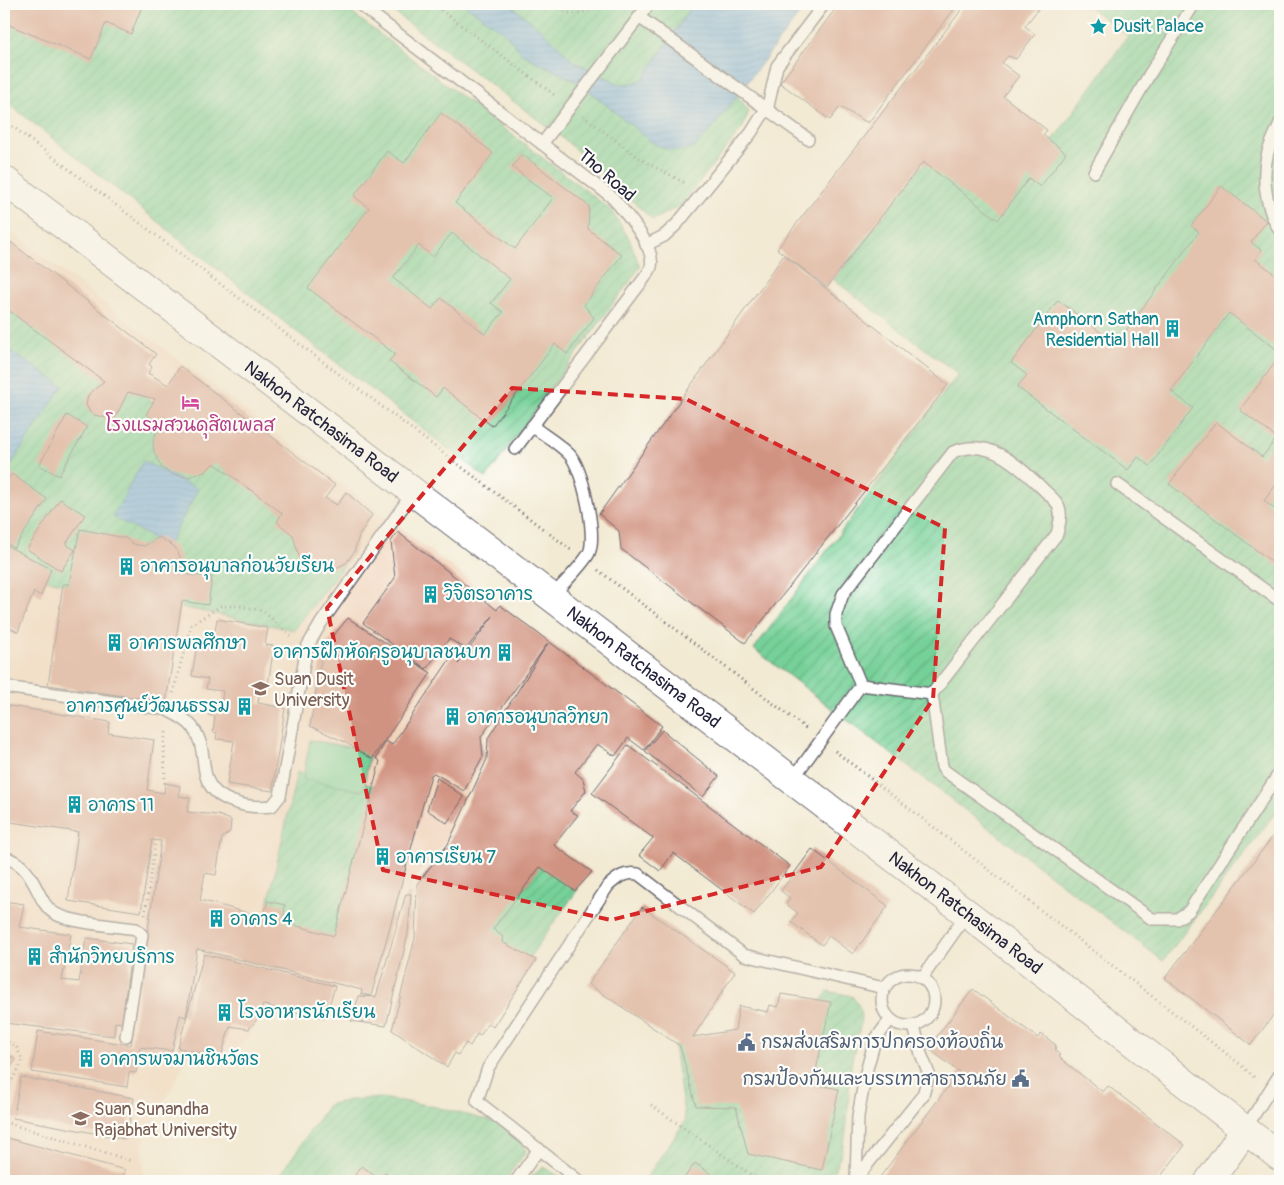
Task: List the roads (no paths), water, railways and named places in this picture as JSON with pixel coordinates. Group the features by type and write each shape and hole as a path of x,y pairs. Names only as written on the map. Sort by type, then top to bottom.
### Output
{"main road":[{"name":"Nakhon Ratchasima Road","path":"4,180 792,780 1280,1157"},
{"path":"1209,1181 1245,1130"}],"lane":[{"name":"Tho Road","path":"359,4 613,198 638,229 650,254 651,267 515,448"},
{"path":"542,144 649,4"},
{"path":"646,246 664,236 677,224 752,132 766,109 777,66 824,4"},
{"path":"1094,172 1163,51 1194,4"},
{"path":"639,17 808,139"},
{"path":"1280,123 1267,153 1265,187 1274,221 1280,231"},
{"path":"532,426 570,454 579,468 592,530 592,544 588,556 583,559 552,597"},
{"path":"861,685 836,626 836,614 843,594 953,452 967,446 980,447 1015,462 1059,505 1061,519 1057,534 932,694 944,771 1152,920 1177,919 1188,911 1280,772"},
{"path":"1117,484 1280,601"},
{"path":"4,686 170,712 181,717 193,728 202,748 206,778 219,796 263,807 272,806 280,796 307,648 320,623 414,491"},
{"path":"792,780 861,685"},
{"path":"861,685 932,694"},
{"path":"4,857 25,870 52,912 66,918 136,929 140,932 142,941 126,1036"},
{"path":"579,1181 477,1101 479,1090 488,1068 608,886 618,877 629,872 638,874 744,955 884,988"},
{"path":"922,978 967,914"},
{"path":"905,974 922,978 933,992 932,1009 928,1017 914,1026 906,1027 890,1020 882,1005 884,988 897,976 905,974"},
{"path":"855,1180 858,1116 866,1072 875,1040 890,1020"},
{"path":"855,1180 923,1095 929,1074 921,1054 914,1026"},
{"path":"1245,1130 1280,1074"},
{"path":"516,1181 539,1149"}],"water":[{"path":"464,4 509,4 543,31 573,61 619,84 631,84 643,79 693,4 807,4 710,131 695,147 682,151 669,150 653,143 581,84 524,55 505,33"},
{"path":"4,347 63,386 4,475"},
{"path":"143,461 198,489 168,546 113,517"}],"place":[{"name":"Dusit Palace","path":"1099,26"},
{"name":"Amphorn Sathan Residential Hall","path":"1173,329"},
{"name":"โรงแรมสวนดุสิตเพลส","path":"190,402"},
{"name":"อาคารอนุบาลก่อนวัยเรียน","path":"126,566"},
{"name":"วิจิตรอาคาร","path":"430,594"},
{"name":"อาคารพลศึกษา","path":"115,643"},
{"name":"อาคารฝึกหัดครูอนุบาลชนบท","path":"505,652"},
{"name":"Suan Dusit University","path":"260,689"},
{"name":"อาคารศูนย์วัฒนธรรม","path":"244,706"},
{"name":"อาคารอนุบาลวิทยา","path":"453,717"},
{"name":"อาคาร 11","path":"74,805"},
{"name":"อาคารเรียน 7","path":"382,857"},
{"name":"อาคาร 4","path":"216,919"},
{"name":"สำนักวิทยบริการ","path":"35,957"},
{"name":"โรงอาหารนักเรียน","path":"224,1012"},
{"name":"กรมส่งเสริมการปกครองท้องถิ่น","path":"747,1042"},
{"name":"อาคารพจมานชินวัตร","path":"86,1059"},
{"name":"กรมป้องกันและบรรเทาสาธารณภัย","path":"1021,1079"},
{"name":"Suan Sunandha Rajabhat University","path":"80,1119"}]}
